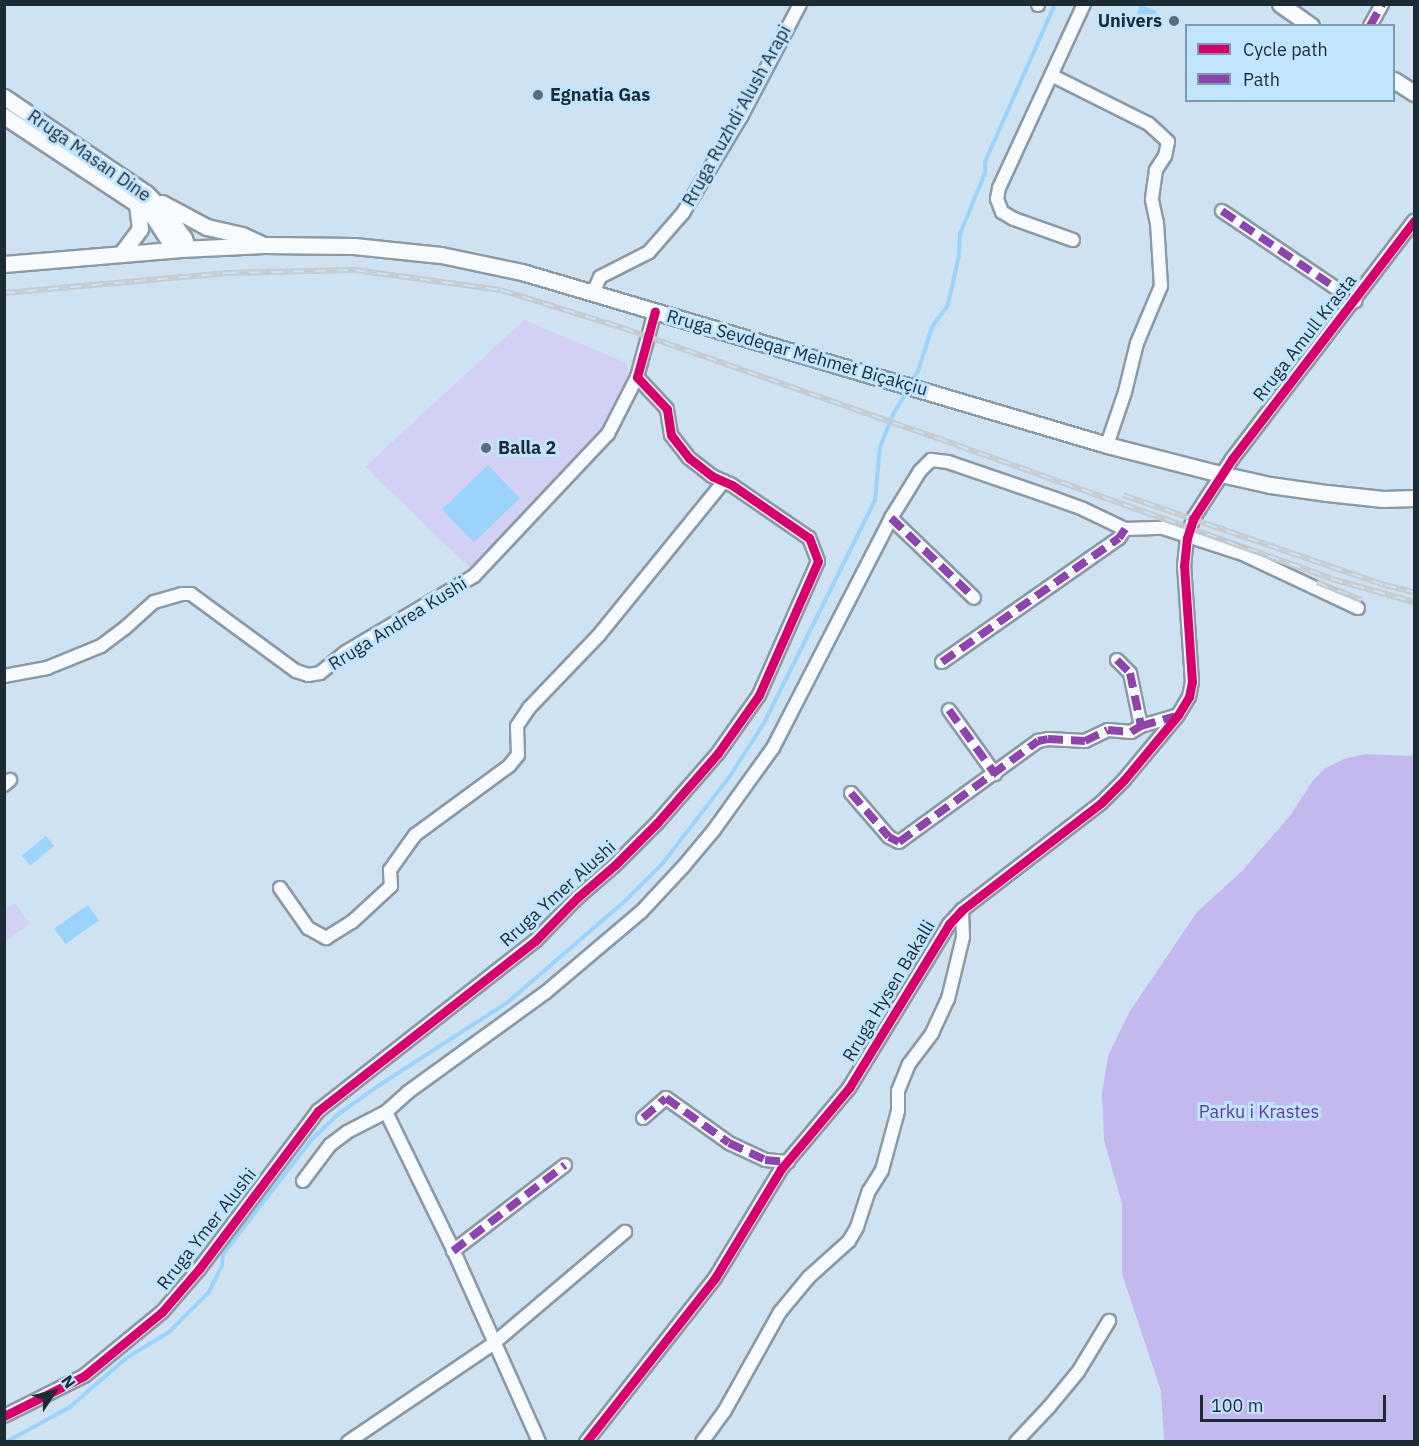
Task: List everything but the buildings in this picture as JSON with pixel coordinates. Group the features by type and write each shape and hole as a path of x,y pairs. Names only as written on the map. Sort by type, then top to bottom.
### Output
{"main road":[{"path":"1280,4 1308,24"},
{"path":"1395,81 1414,93"},
{"name":"Rruga Masan Dine","path":"4,97 141,199 180,249"},
{"name":"Rruga Masan Dine","path":"4,116 141,199"},
{"path":"121,254 140,229 141,199 192,221 242,235 264,245"},
{"name":"Rruga Sevdeqar Mehmet Biçakçiu","path":"4,264 180,249 264,245 344,246 441,255 522,272 1107,445 1221,474 1270,485 1327,493 1383,499 1414,498"}],"street":[{"name":"Rruga Ruzhdi Alush Arapi","path":"593,293 600,277 649,252 682,213 741,117 800,4"},
{"path":"1072,240 1014,219 1002,212 997,199 999,188 1053,76 1084,4"},
{"path":"1371,24 1382,4"},
{"path":"1053,76 1149,124 1168,142 1165,156 1156,170 1152,200 1157,223 1161,285 1137,343 1125,392 1107,445"},
{"path":"1222,210 1355,301"},
{"name":"Rruga Amull Krasta","path":"1221,474 1414,221"},
{"path":"637,377 655,311"},
{"name":"Rruga Ymer Alushi","path":"4,1416 84,1376 162,1312 199,1269 318,1111 535,941 657,823 718,753 759,695 819,561 809,538 780,516 712,476 689,458 671,435 667,409 637,377"},
{"name":"Rruga Andrea Kushi","path":"4,676 47,668 101,646 153,602 183,594 191,594 296,670 308,675 320,673 346,652 474,576 608,434 637,377"},
{"path":"303,1181 330,1145 347,1132 386,1112 580,965 641,912 702,845 750,783 773,748 891,518 926,464 937,459 1083,509 1125,529 1163,528 1187,538 1243,554 1358,608"},
{"name":"Rruga Hysen Bakalli","path":"586,1442 715,1278 788,1161 849,1088 934,945 962,910 1101,803 1124,780 1178,715 1189,697 1192,682 1184,566 1187,538 1193,519 1221,474"},
{"path":"280,888 308,928 326,938 352,922 383,894 391,886 390,870 397,857 415,835 509,766 518,755 517,726 529,708 599,635 724,481"},
{"path":"891,518 974,598"},
{"path":"942,662 1119,538 1125,529"},
{"path":"1117,660 1130,673 1141,726"},
{"path":"949,710 995,774"},
{"path":"851,794 889,837 899,842 1038,741 1048,739 1085,741 1108,730 1131,732 1141,726 1178,715"},
{"path":"702,1442 724,1412 780,1312 808,1277 849,1241 858,1227 869,1191 882,1170 898,1111 898,1090 906,1073 932,1033 948,999 963,937 962,910"},
{"path":"643,1118 666,1098 729,1143 765,1160 788,1161"},
{"path":"386,1112 453,1251 539,1442"},
{"path":"453,1251 565,1165"},
{"path":"348,1442 494,1343 625,1232"},
{"path":"1016,1442 1078,1372 1109,1322"}],"shaded area":[{"path":"1140,5 1157,11 1152,24 1135,18"},
{"name":"Balla 2","path":"524,320 627,363 628,374 605,430 473,571 365,467"},
{"path":"488,465 520,498 474,543 442,509"},
{"path":"46,836 54,846 30,866 22,856"},
{"path":"15,903 30,924 5,941 5,910"},
{"path":"88,905 99,921 65,944 54,929"}],"green space":[{"name":"Parku i Krastes","path":"1365,754 1414,756 1414,1441 1164,1441 1161,1391 1122,1274 1122,1204 1104,1140 1102,1094 1108,1056 1130,1011 1197,912 1241,872 1289,817 1312,782 1324,769 1344,759"}],"waterway":[{"path":"910,384 918,371 932,327 948,305 959,255 960,234 985,173 985,162 1055,4"},
{"path":"6,1442 70,1407 125,1359 169,1332 209,1292 222,1265 223,1254 313,1138 340,1113 508,1002 625,901 663,863 730,776 764,723 875,500 880,447 894,413 907,391"}],"railway":[{"path":"4,293 227,273 355,270 501,290 623,328 1332,579 1414,602"},
{"path":"1123,495 1385,585 1414,592"},
{"path":"1317,582 1361,600"}],"marked path":[{"path":"1371,24 1382,4"},
{"path":"1222,211 1355,301"},
{"path":"891,518 974,598"},
{"path":"942,662 1119,538 1125,529"},
{"path":"1117,660 1130,673 1141,726"},
{"path":"949,710 995,774"},
{"path":"851,793 889,837 899,842 1038,741 1048,739 1085,741 1108,730 1131,732 1141,726 1175,716"},
{"path":"643,1118 666,1098 729,1143 765,1160 788,1162"},
{"path":"453,1251 565,1165"}],"cycle path":[{"path":"586,1442 715,1278 781,1169 849,1088 949,924 962,910 1101,803 1124,780 1178,715 1189,697 1192,682 1184,566 1187,538 1193,519 1232,459 1414,221"},
{"path":"4,1416 84,1376 162,1312 199,1269 318,1111 535,941 657,823 718,753 759,695 818,561 809,538 732,485 712,476 689,458 671,435 667,409 637,377 655,311"}],"place":[{"name":"Univers","path":"1174,21"},
{"name":"Egnatia Gas","path":"538,95"},
{"name":"Balla 2","path":"486,448"}]}
